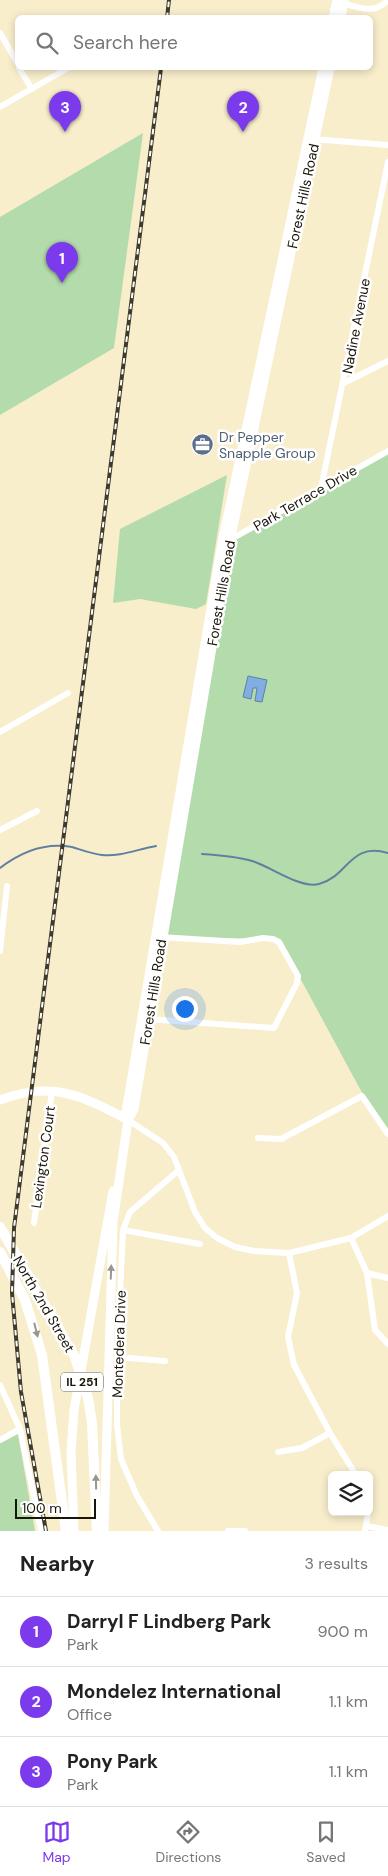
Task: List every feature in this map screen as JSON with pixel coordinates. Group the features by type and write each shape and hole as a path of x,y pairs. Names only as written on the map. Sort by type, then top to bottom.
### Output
{"main road":[{"name":"North 2nd Street","path":"1,1231 74,1357 88,1398 94,1442 97,1531"},
{"name":"North 2nd Street","path":"0,1252 25,1300 42,1355 66,1531"}],"street":[{"path":"340,2 368,10 383,5 388,0"},
{"path":"334,15 340,2"},
{"path":"340,2 340,15"},
{"path":"0,33 15,59"},
{"path":"20,70 32,89"},
{"path":"0,107 65,70"},
{"name":"Forest Hills Road","path":"312,139 323,70"},
{"name":"Forest Hills Road","path":"104,1531 113,1222 128,1120 134,1109 145,1019 226,542 312,139 329,70"},
{"path":"312,139 388,145"},
{"name":"Nadine Avenue","path":"320,488 344,383 388,162"},
{"path":"344,383 388,361"},
{"name":"Park Terrace Drive","path":"226,542 388,451"},
{"path":"0,732 68,693"},
{"path":"0,830 36,811"},
{"path":"0,951 7,886"},
{"path":"145,1019 274,1028 297,983 296,970 279,942 273,939 240,942 159,937"},
{"path":"0,1100 22,1093 52,1091 82,1096 128,1120 163,1144 174,1157 195,1212 205,1228 217,1238 235,1246 254,1251 289,1253 351,1238 388,1216"},
{"name":"Lexington Court","path":"34,1223 52,1091"},
{"path":"258,1138 281,1139 362,1096 388,1134"},
{"name":"Forest Hills Road","path":"74,1531 71,1453 74,1410 108,1206 124,1150"},
{"name":"Montedera Drive","path":"158,1531 138,1496 121,1459 117,1425 117,1357 123,1230 130,1212 178,1171"},
{"path":"123,1230 200,1244"},
{"path":"351,1238 367,1273 375,1330 388,1344"},
{"path":"289,1253 297,1292 288,1337 294,1365 330,1433 354,1471"},
{"path":"367,1273 388,1278"},
{"path":"117,1357 165,1361"},
{"path":"0,1385 20,1429 41,1531"},
{"path":"0,1440 20,1429"},
{"path":"278,1452 302,1448 330,1433"},
{"path":"366,1528 388,1530"},
{"path":"228,1531 245,1531"}],"green space":[{"path":"143,133 114,348 0,415 0,217"},
{"path":"388,453 388,1133 360,1089 279,939 166,937 232,541"},
{"path":"227,475 206,604 196,609 140,599 113,603 120,529"},
{"path":"18,1434 35,1531 0,1531 0,1443"}],"water":[{"path":"248,676 267,680 262,702 255,701 257,688 253,688 251,699 243,697"}],"waterway":[{"path":"0,868 25,853 43,847 72,847 94,854 109,855 156,846"},
{"path":"202,854 221,855 252,861 294,880 311,885 329,880 350,861 365,852 388,853"}],"railway":[{"path":"167,15 169,0"},
{"path":"46,1531 21,1392 12,1293 14,1228 161,70"}],"place":[{"name":"Pony Park","path":"65,132"},
{"name":"Mondelez International","path":"243,132"},
{"name":"Darryl F Lindberg Park","path":"62,283"},
{"name":"Dr Pepper Snapple Group","path":"203,445"}]}
